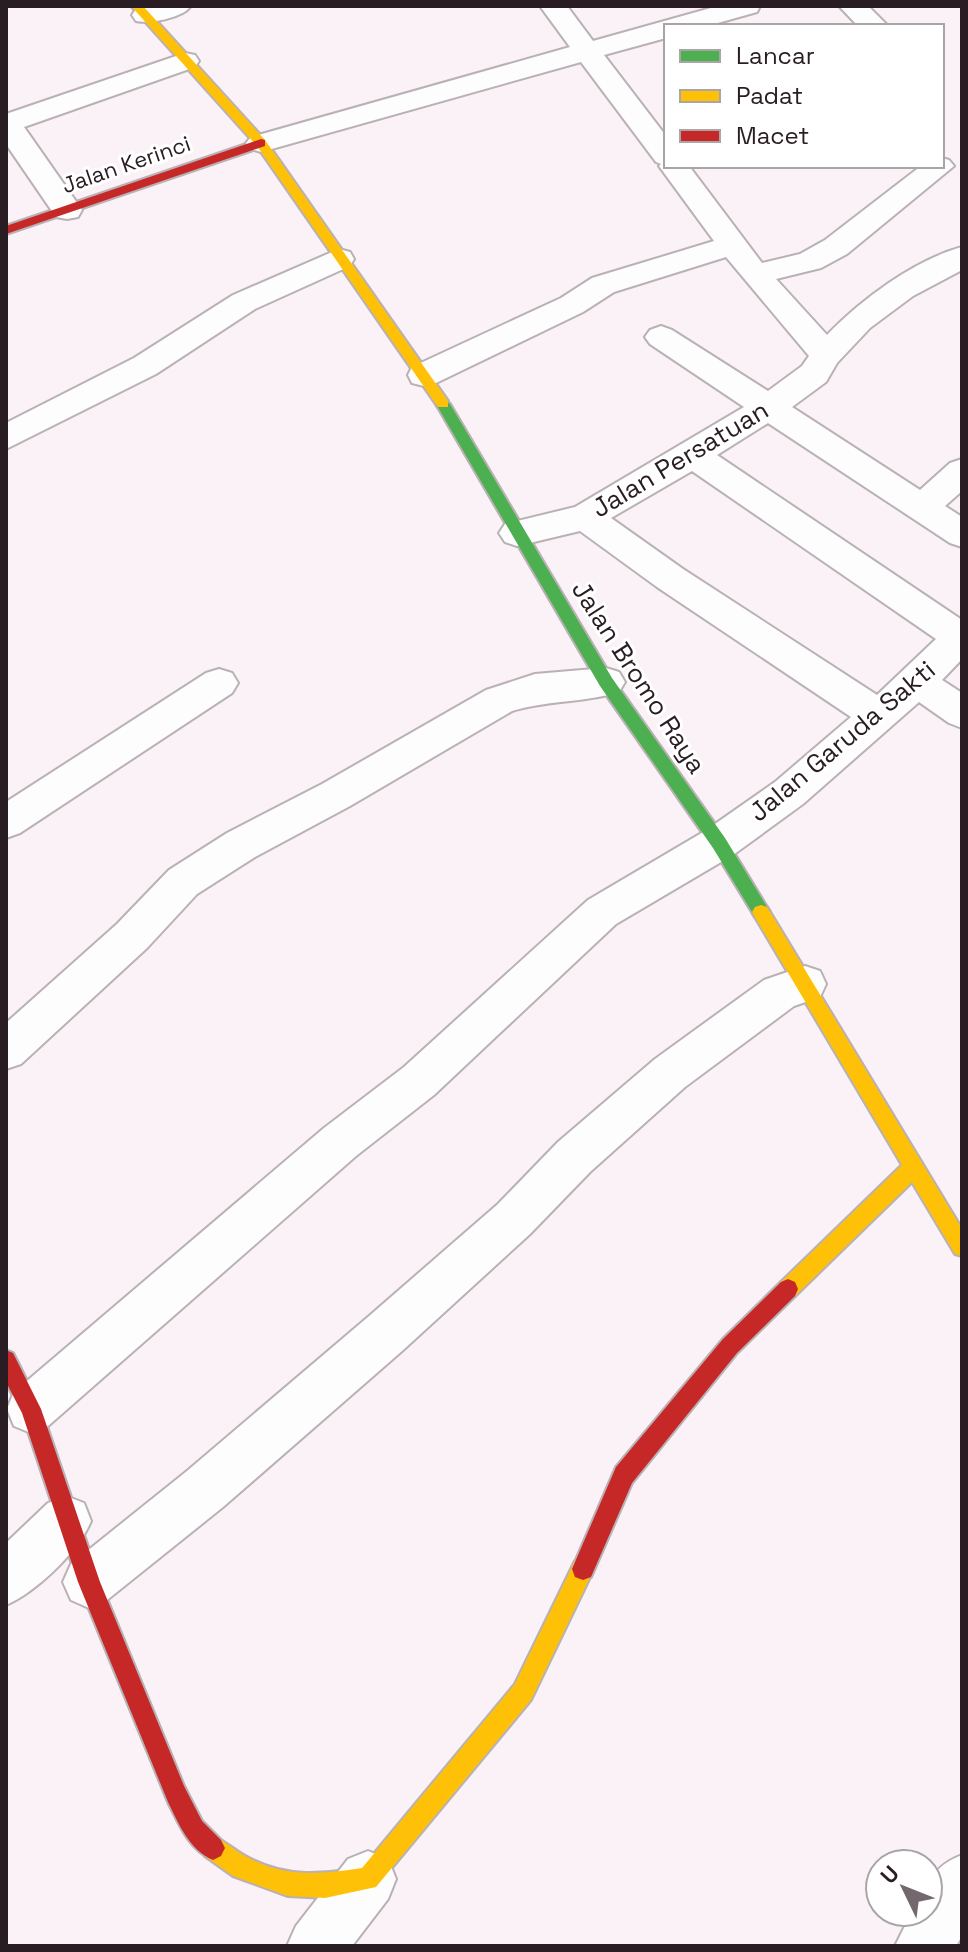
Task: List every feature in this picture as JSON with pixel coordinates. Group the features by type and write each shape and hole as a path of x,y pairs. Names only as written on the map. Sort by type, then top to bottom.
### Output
{"main road":[{"name":"Jalan Bromo Raya","path":"142,10 261,143 339,259 424,375 467,441 517,533 606,682 719,843 962,1247"},
{"name":"Jalan Kerinci","path":"6,230 261,143"},
{"path":"6,1360 31,1409 66,1521 89,1582 176,1794 194,1829 222,1857 258,1873 300,1886 368,1879 523,1692 568,1602 624,1475 730,1346 914,1167"}],"street":[{"path":"142,10 178,6"},
{"path":"553,6 664,153"},
{"path":"685,24 747,6"},
{"path":"852,6 872,24"},
{"path":"261,143 664,30"},
{"path":"67,210 6,124 185,61"},
{"path":"944,162 962,150"},
{"path":"675,168 755,275 826,355"},
{"path":"755,275 810,261 836,247 936,168"},
{"path":"424,375 572,305 603,285 733,245"},
{"name":"Jalan Persatuan","path":"517,533 585,517 769,407 814,374 826,355 859,321 902,289 962,257"},
{"path":"6,437 156,359 244,302 339,259"},
{"path":"661,337 962,534"},
{"path":"692,454 961,636"},
{"path":"922,508 962,471"},
{"path":"585,517 670,578 878,715"},
{"name":"Jalan Garuda Sakti","path":"31,1409 340,1142 419,1081 602,912 719,843 789,793 917,682 961,636"},
{"path":"6,1050 132,936 183,882 241,845 336,795 499,700 535,689 606,682"},
{"path":"917,682 962,713"},
{"path":"6,822 219,683"},
{"path":"89,1582 205,1489 396,1325 514,1219 574,1157 670,1073 779,993 805,984"},
{"path":"6,1579 66,1521"},
{"path":"316,1946 368,1879"},
{"path":"924,1946 962,1883"}],"traffic: fast":[{"path":"443,404 606,682 719,843 761,912"}],"traffic: slow":[{"path":"137,6 261,143 443,404"},
{"path":"761,912 962,1247"},
{"path":"788,1289 914,1167"},
{"path":"213,1848 241,1867 288,1884 316,1886 368,1879 523,1692 583,1569"}],"traffic: jam":[{"path":"6,230 261,143"},
{"path":"583,1569 624,1475 730,1346 788,1289"},
{"path":"6,1360 31,1409 89,1582 176,1794 194,1829 213,1848"}]}
